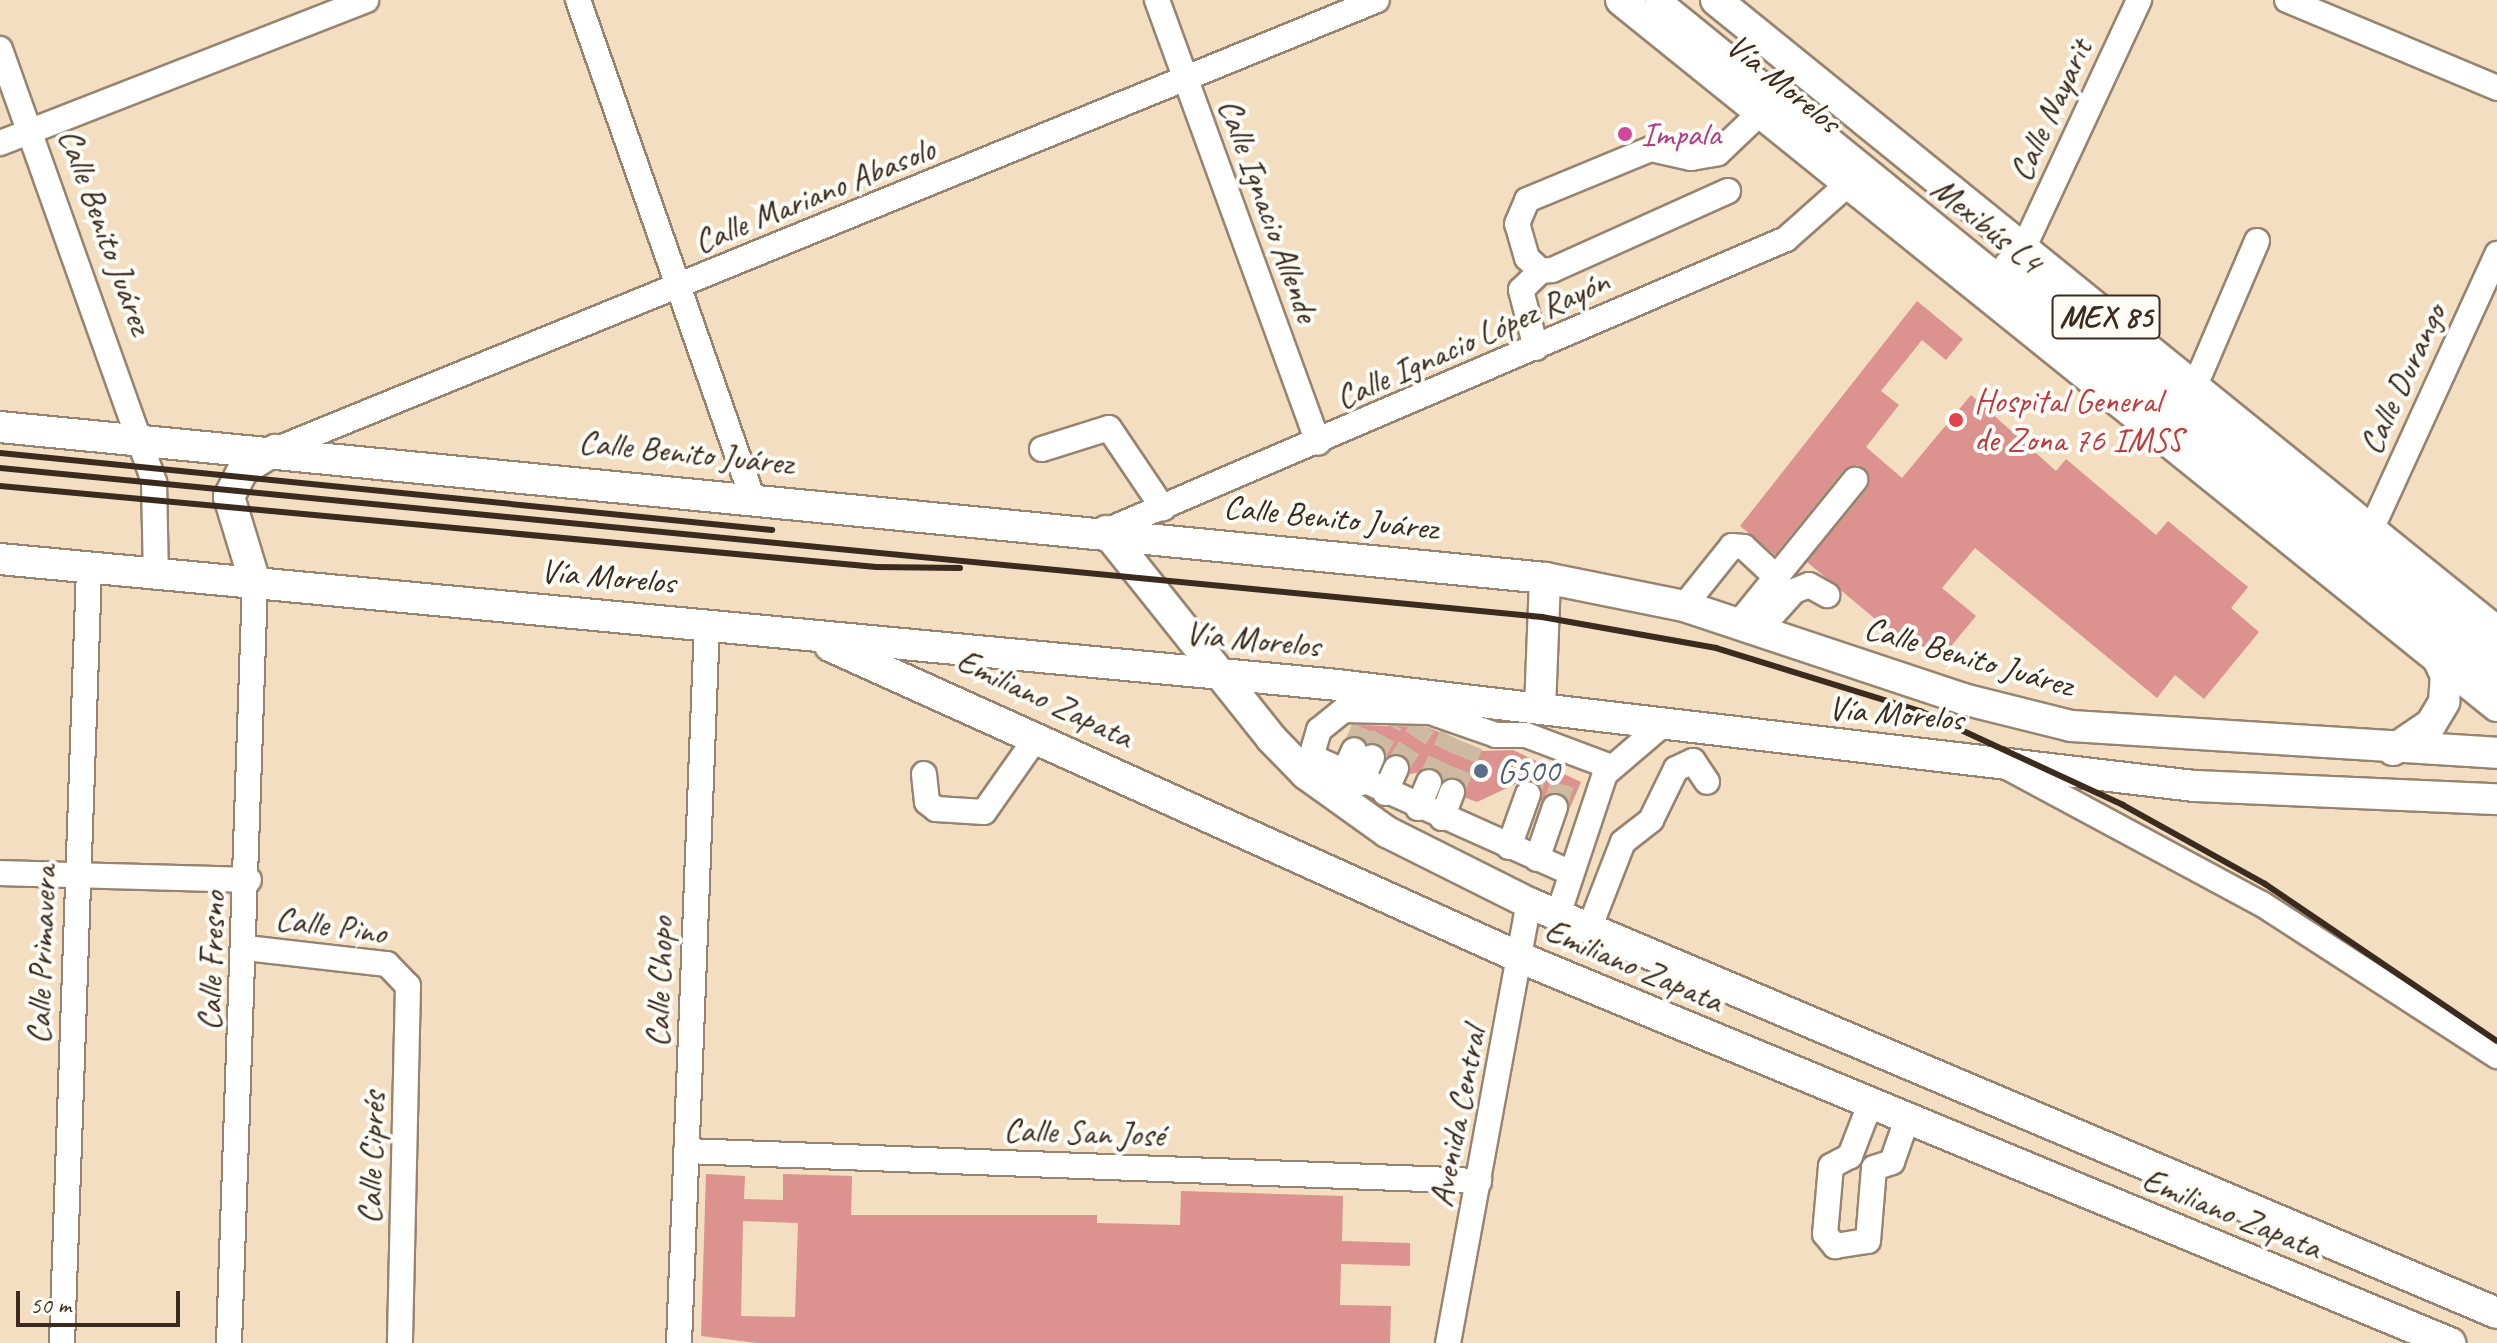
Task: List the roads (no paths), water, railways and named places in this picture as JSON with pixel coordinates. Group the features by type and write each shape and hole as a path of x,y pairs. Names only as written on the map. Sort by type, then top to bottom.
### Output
{"main road":[{"name":"Vía Morelos","path":"1621,0 2497,706"},
{"name":"Vía Morelos","path":"1716,0 2497,632"},
{"name":"Calle Benito Juárez","path":"0,427 275,450 1106,531 1545,578 1684,606 2071,726 2393,750 2497,753"},
{"path":"255,582 229,497 243,470 275,450"},
{"name":"Emiliano Zapata","path":"1106,531 1216,673 1309,765 1387,832 1529,903 2497,1313"},
{"name":"Vía Morelos","path":"0,559 1216,673 1374,711 1540,709 1660,727 1996,761 2221,788 2497,799"},
{"path":"1540,709 1545,578"},
{"name":"Emiliano Zapata","path":"799,633 933,686 1036,738 1521,958 1869,1107 2445,1342"},
{"path":"2393,750 2431,724 2444,702 2446,676 2435,653"}],"street":[{"path":"0,143 366,0"},
{"path":"578,0 752,497"},
{"name":"Calle Ignacio Allende","path":"1157,0 1318,443"},
{"name":"Calle Mariano Abasolo","path":"275,450 1377,0"},
{"name":"Mexibús L4","path":"1658,0 2497,682"},
{"name":"Mexibús L4","path":"1681,0 2497,660"},
{"name":"Calle Nayarit","path":"2023,249 2139,0"},
{"path":"2287,0 2497,88"},
{"name":"Calle Benito Juárez","path":"0,49 154,482 156,574"},
{"path":"1541,271 1527,258 1517,224 1527,200 1651,149 1691,158 1718,153 1760,113"},
{"name":"Calle Ignacio López Rayón","path":"1106,531 1318,443 1786,239 1848,184"},
{"path":"1536,348 1521,290 1541,271 1728,191"},
{"path":"2194,388 2257,241"},
{"name":"Calle Durango","path":"2370,532 2497,254"},
{"path":"1042,449 1109,428 1163,508"},
{"path":"1748,627 1776,577 1855,480"},
{"path":"1684,606 1732,546 1744,547 1776,577"},
{"name":"Calle Primavera","path":"62,1343 89,568"},
{"name":"Calle Fresno","path":"229,1343 249,880 255,582"},
{"path":"1748,627 1794,591 1809,585 1827,595"},
{"name":"Calle Chopo","path":"679,1343 707,624"},
{"path":"1540,709 1541,747"},
{"path":"1571,873 1352,779 1309,765 1328,716 1374,711 1427,718 1465,734 1541,747 1569,763 1611,767 1642,749 1660,727"},
{"path":"924,774 927,802 936,809 984,812 1036,738"},
{"path":"1352,779 1363,753"},
{"path":"1589,929 1623,842 1651,820 1676,769 1693,761 1707,782"},
{"path":"1996,761 2262,904 2497,1056"},
{"path":"1558,915 1611,767"},
{"path":"1385,793 1396,768"},
{"path":"1418,808 1429,782"},
{"path":"1442,818 1452,792"},
{"path":"1475,877 1501,844 1528,794"},
{"path":"1537,859 1555,807"},
{"path":"0,873 249,880"},
{"name":"Avenida Central","path":"1448,1343 1529,903"},
{"name":"Calle Pino","path":"246,948 387,964 404,975"},
{"name":"Calle Ciprés","path":"400,1343 409,997 404,975"},
{"path":"1869,1107 1850,1156 1831,1166 1825,1234 1835,1246 1868,1241 1874,1168"},
{"path":"1850,1156 1874,1168 1892,1162 1906,1122"},
{"name":"Calle San José","path":"686,1151 1479,1181"}],"tunnel":[{"path":"1372,757 1391,723"},
{"path":"1354,750 1365,724"},
{"path":"1396,768 1424,725"},
{"path":"1429,782 1451,736"},
{"path":"1452,792 1471,745"},
{"path":"1528,794 1539,762"},
{"path":"1555,807 1565,774"}],"railway":[{"path":"0,453 772,530"},
{"path":"0,468 1542,617 1716,648 1920,711 2123,805 2265,884 2497,1041"},
{"path":"0,486 876,567 960,568"}],"place":[{"name":"Impala","path":"1625,134"},
{"name":"Hospital General de Zona 76 IMSS","path":"1956,420"},
{"name":"G500","path":"1481,771"}]}
